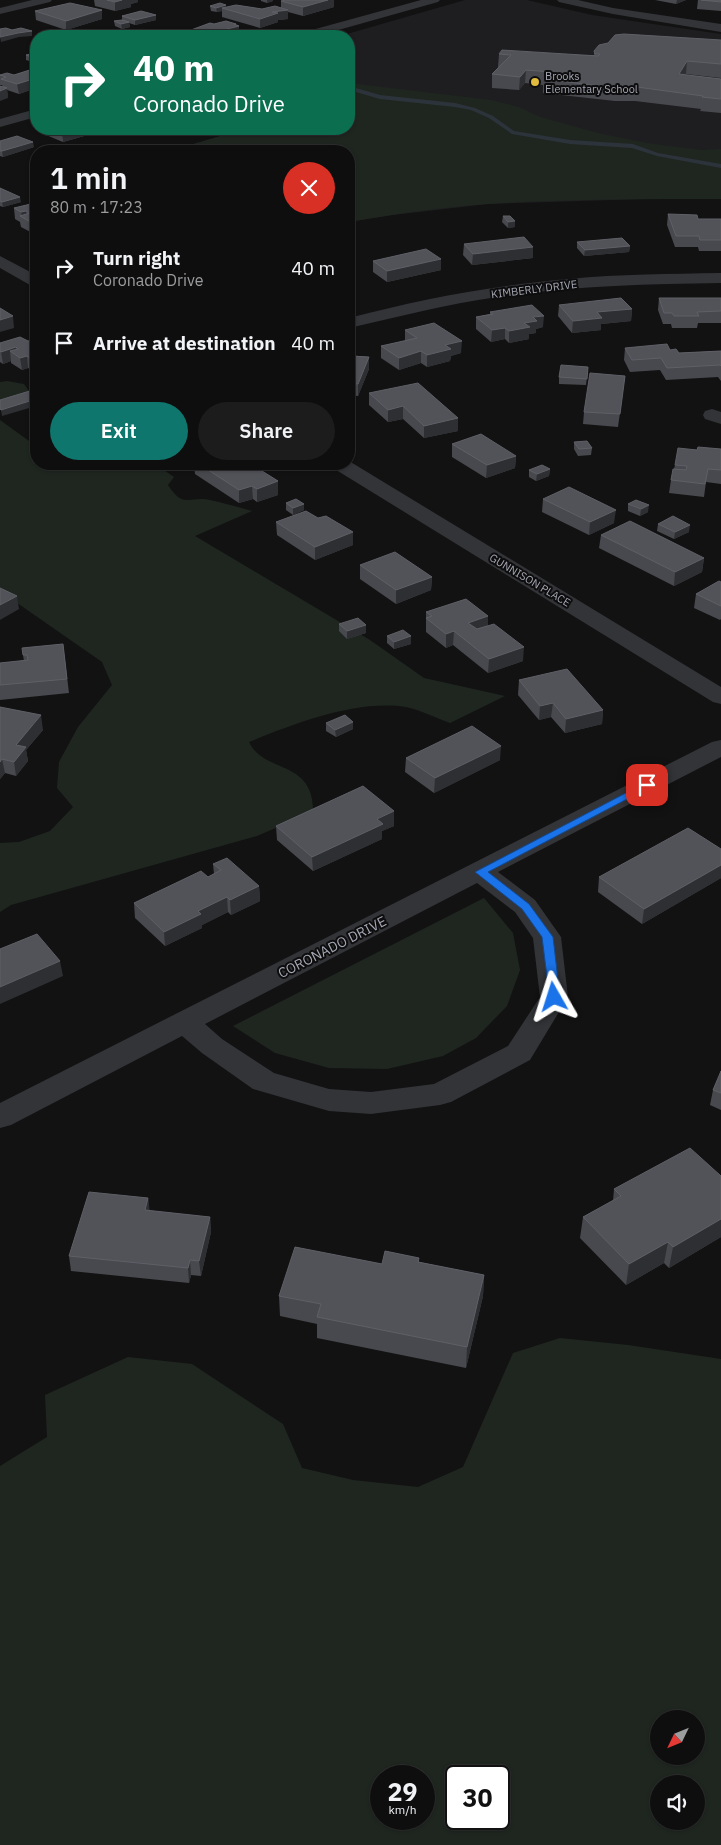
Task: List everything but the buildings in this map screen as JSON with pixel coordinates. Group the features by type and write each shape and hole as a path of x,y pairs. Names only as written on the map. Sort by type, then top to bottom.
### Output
{"street":[{"path":"0,11 46,0"},
{"path":"326,30 434,0"},
{"path":"563,0 613,11 721,28"},
{"path":"0,123 30,115"},
{"path":"0,261 30,278"},
{"name":"KIMBERLY DRIVE","path":"355,322 465,298 546,286 645,279 721,278"},
{"name":"GUNNISON PLACE","path":"350,470 721,697"},
{"name":"CORONADO DRIVE","path":"0,1117 721,747"},
{"path":"184,1022 212,1046 264,1081 329,1100 371,1103 440,1094 518,1053 554,997 547,937 526,906 480,872"}],"shaded area":[{"name":"Brooks Elementary School","path":"465,0 527,0 592,15 721,34 721,199 646,199 488,204 355,221 355,145 190,145 224,135 355,135 355,32"},
{"path":"355,84 491,100 519,107 540,117 602,134 647,143 701,150 721,149 721,199 518,202 419,211 355,221 355,145 190,145 224,135 355,135"},
{"path":"7,381 24,384 29,391 0,400 0,382"},
{"path":"0,420 30,442 30,470 164,470 174,477 168,485 178,497 187,500 210,500 252,511 195,536 370,640 424,678 505,696 450,723 406,707 387,705 346,710 326,715 249,742 256,752 265,759 287,769 306,783 311,795 313,812 257,836 11,905 0,912 0,843 19,842 50,831 73,807 57,788 59,762 78,727 112,685 102,662 0,591"},
{"path":"484,898 513,933 520,970 507,1006 476,1038 443,1056 387,1069 329,1068 275,1053 233,1026"},
{"path":"560,1338 628,1345 721,1359 721,1845 0,1845 0,1466 47,1437 45,1395 128,1357 192,1364 283,1424 302,1468 353,1480 418,1487 463,1467 513,1353"}],"waterway":[{"path":"355,90 380,97 455,105 473,109 491,117 512,132 570,142 633,146 657,154 721,166"}],"place":[{"name":"Brooks Elementary School","path":"535,82"}],"route":[{"path":"554,997 547,937 526,906 480,872 647,785"}]}
